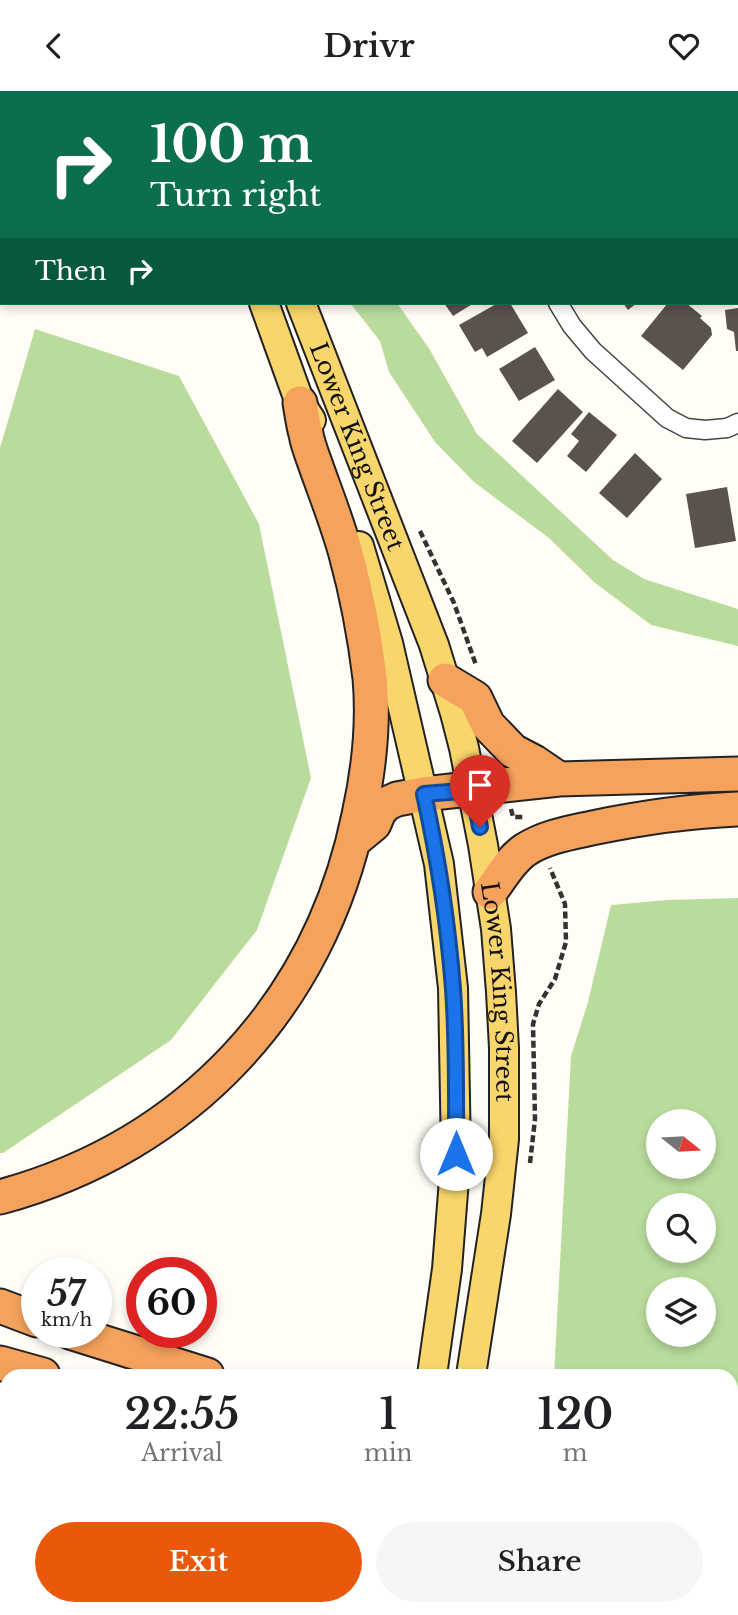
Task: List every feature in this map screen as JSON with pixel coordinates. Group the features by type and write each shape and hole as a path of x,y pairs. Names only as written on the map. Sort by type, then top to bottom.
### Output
{"highway":[{"path":"0,1197 80,1170 112,1154 174,1114 229,1066 251,1043 278,1005 314,948 335,899 354,840 369,760 370,679 345,554 306,436 300,403"},
{"path":"445,680 475,698 488,725 513,751 559,779"},
{"path":"354,840 374,824 386,804 424,794 559,779 738,774"},
{"path":"491,892 515,858 545,840 615,823 738,809"},
{"path":"0,1306 21,1314"},
{"path":"112,1345 188,1369"},
{"path":"0,1363 22,1369"}],"main road":[{"name":"Lower King Street","path":"265,305 300,403 318,433 366,568 388,643 439,864 453,988 456,1154 447,1269 433,1369"},
{"name":"Lower King Street","path":"302,305 429,632 456,713 491,892 502,1003 504,1139 495,1226 472,1369"}],"street":[{"path":"559,305 572,326 593,351 667,418 686,428 705,430 727,428 738,423"}],"green space":[{"path":"352,305 398,305 430,350 477,434 613,560 644,579 738,609 738,646 651,625 594,582 549,538 474,482 435,442 389,372 380,341"},
{"path":"35,329 179,376 259,524 311,778 257,930 171,1040 0,1153 0,448"},
{"path":"738,898 738,1369 554,1369 571,1056 588,1002 611,905"}],"building":[{"path":"445,305 471,305 453,316"},
{"path":"494,305 511,305 528,333 487,357 482,348 475,352 459,325"},
{"path":"666,305 688,305 702,316 700,318 711,328 712,335 683,370 641,336"},
{"path":"738,308 736,351 734,332 727,329 725,310"},
{"path":"535,347 555,380 519,401 499,369"},
{"path":"558,389 583,412 537,463 512,441"},
{"path":"589,412 617,435 586,472 567,456 579,441 571,434"},
{"path":"635,453 662,479 627,518 599,493"},
{"path":"727,487 736,541 695,548 686,494"}],"route":[{"path":"456,1154 453,988 439,864 424,794 473,790 480,827"}]}
